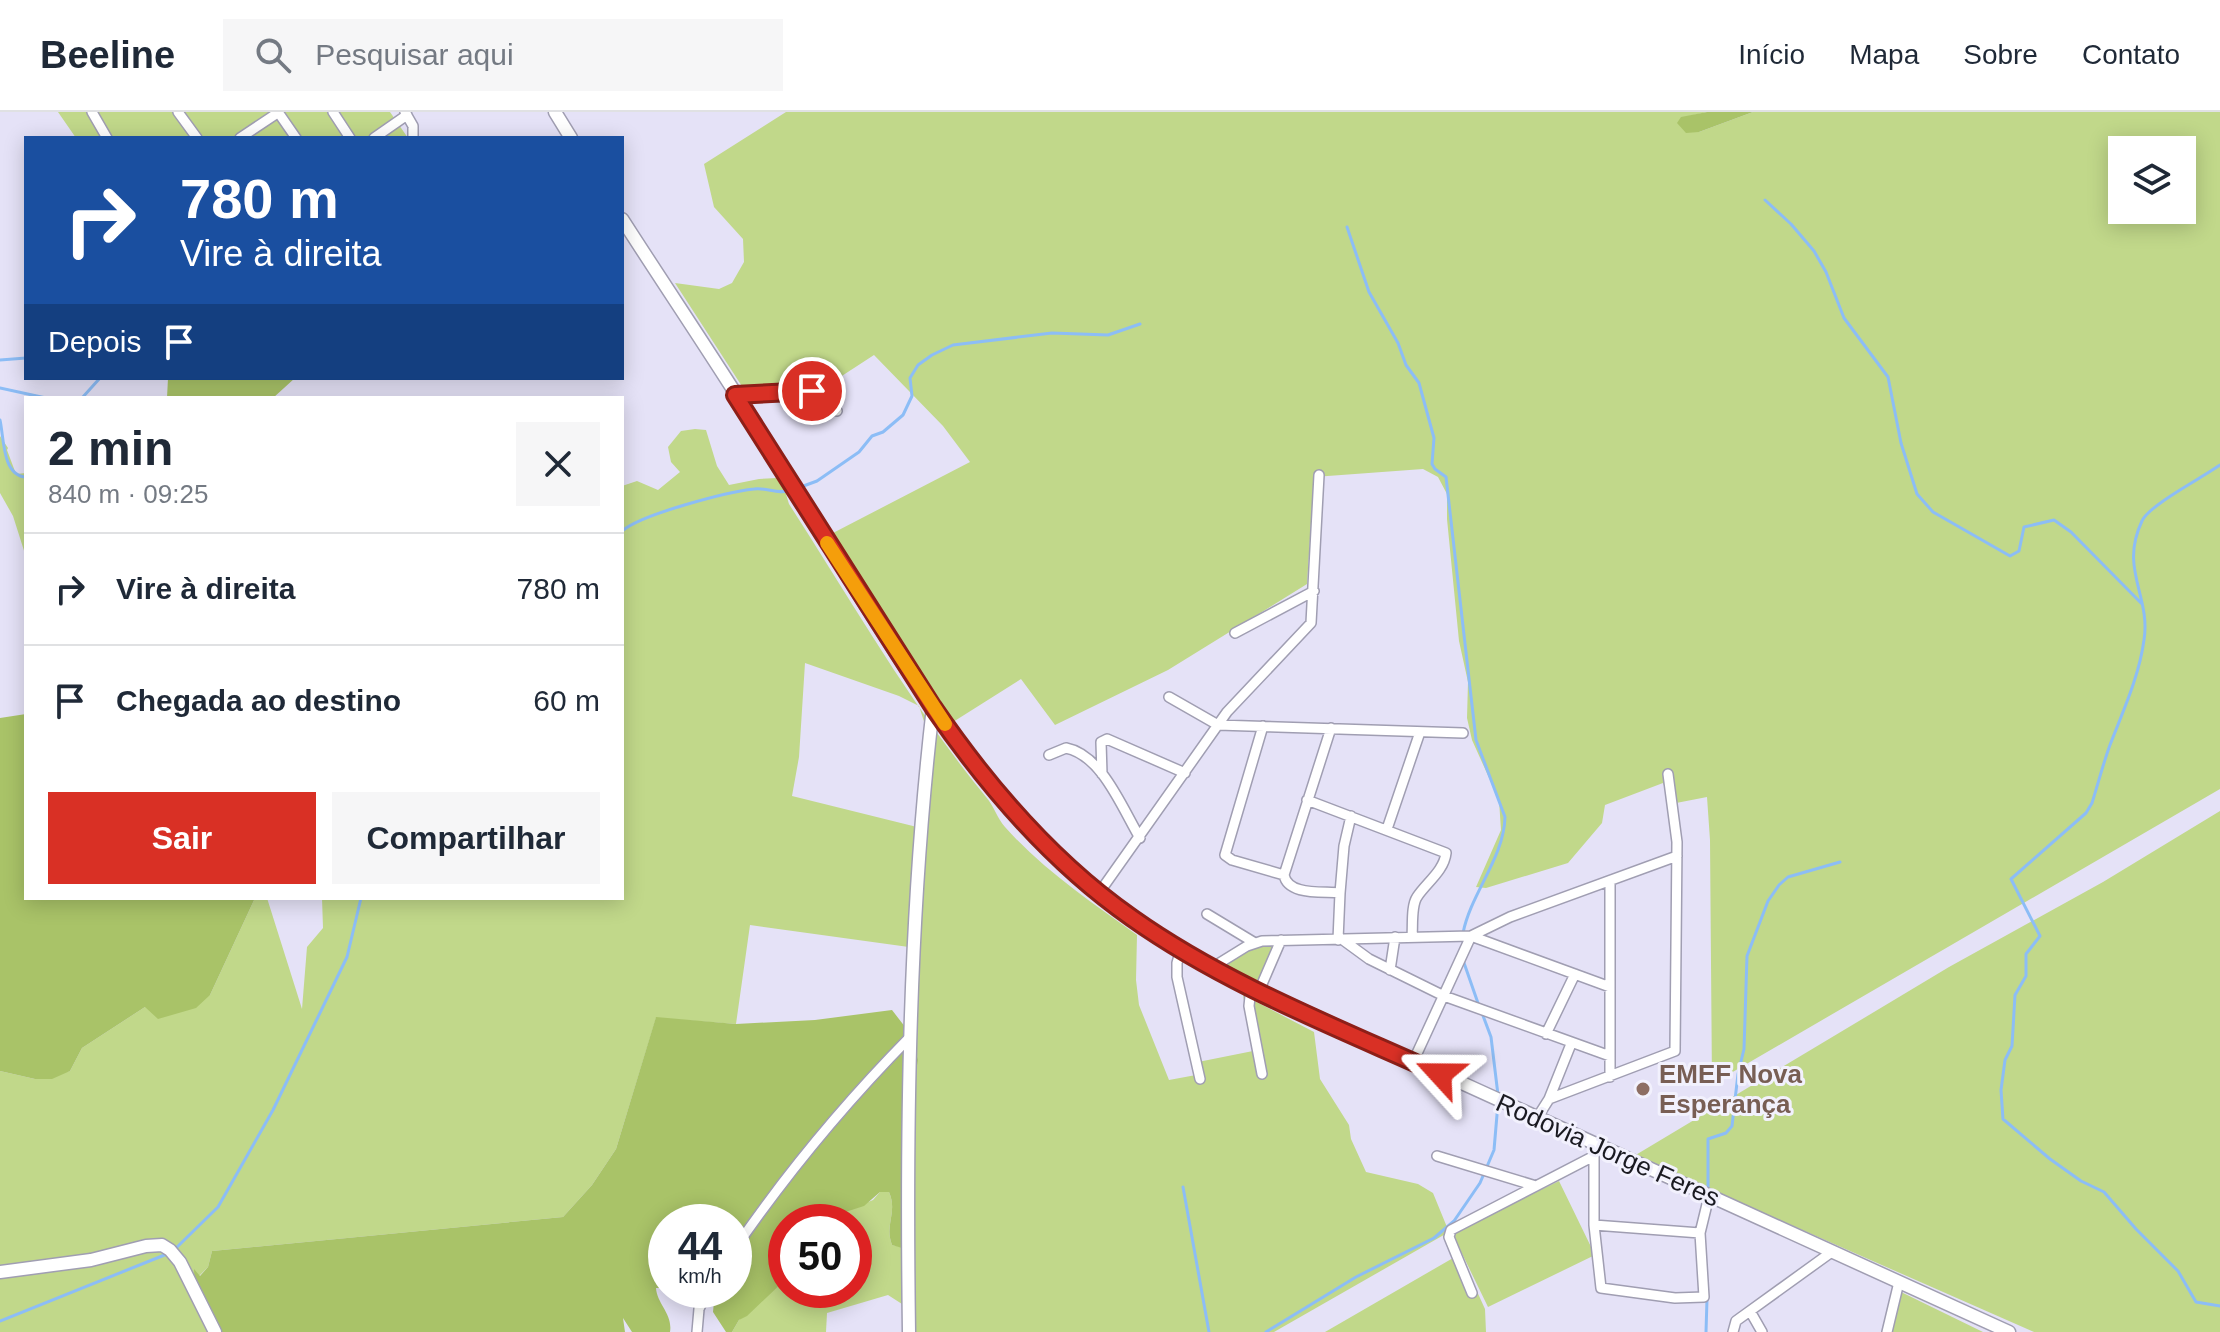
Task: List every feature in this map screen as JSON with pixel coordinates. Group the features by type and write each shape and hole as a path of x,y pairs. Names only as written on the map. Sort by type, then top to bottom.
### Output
{"main road":[{"path":"555,112 567,136"},
{"name":"Rodovia Jorge Feres","path":"624,222 967,756 1050,848 1099,893 1181,949 1255,989 1537,1118 1594,1150 1709,1196 2009,1332"},
{"path":"909,1332 911,1036 916,868 933,707"},
{"path":"0,1272 91,1260 162,1245 180,1262 215,1332"}],"street":[{"path":"92,112 106,136"},
{"path":"178,112 196,136"},
{"path":"243,136 278,112 295,136"},
{"path":"333,112 349,136"},
{"path":"377,136 406,114 413,126 413,136"},
{"path":"735,395 819,392 828,397 837,411"},
{"path":"1099,893 1218,725 1241,696 1308,628 1312,620 1319,475"},
{"path":"1235,633 1314,591"},
{"path":"1169,697 1218,725 1463,733"},
{"path":"1263,726 1225,853 1232,860 1284,875"},
{"path":"1331,728 1284,875 1286,883 1293,888 1340,893"},
{"path":"1387,829 1420,732"},
{"path":"1102,774 1101,742 1105,739 1185,773"},
{"path":"1049,755 1066,748 1078,751 1093,762 1140,838"},
{"path":"1549,1099 1670,1055 1676,1048 1676,820 1668,774"},
{"path":"1307,800 1446,853 1444,862 1415,901 1412,936"},
{"path":"1340,940 1344,846 1351,816"},
{"path":"1413,1062 1471,936 1510,917 1677,856"},
{"path":"1610,881 1610,1077"},
{"path":"1207,914 1255,943"},
{"path":"1213,967 1255,943 1471,936 1610,987"},
{"path":"1390,970 1395,937"},
{"path":"1262,1074 1249,1006 1281,940"},
{"path":"1340,940 1390,970 1444,996 1610,1056"},
{"path":"1181,949 1177,977 1200,1079"},
{"path":"1546,1034 1575,974"},
{"path":"752,1226 870,1078 911,1036"},
{"path":"1537,1118 1549,1099 1571,1044"},
{"path":"1472,1293 1449,1237 1451,1230 1536,1186 1594,1150"},
{"path":"1594,1150 1594,1225 1601,1288 1675,1298 1704,1297 1700,1233 1709,1196"},
{"path":"1437,1156 1536,1186"},
{"path":"1594,1225 1700,1233"},
{"path":"1733,1332 1736,1321 1833,1251"},
{"path":"1887,1332 1899,1282"},
{"path":"697,1332 699,1308"},
{"path":"1750,1311 1762,1332"}],"green space":[{"path":"58,112 390,112 407,136 75,136"},
{"path":"786,112 1707,112 1681,118 1699,132 1753,112 2220,112 2220,789 1712,1084 1707,797 1671,804 1663,783 1605,805 1602,823 1568,863 1486,888 1476,887 1501,830 1499,800 1472,740 1467,718 1468,682 1459,641 1447,494 1438,477 1423,469 1314,477 1307,584 1168,670 1055,725 1021,679 953,722 935,699 833,533 970,462 943,426 874,355 831,383 747,394 675,283 719,289 732,283 744,262 743,239 714,207 704,164"},
{"path":"1707,112 1753,112 1699,132 1686,133 1677,123 1681,117"},
{"path":"168,380 293,380 275,396 167,396"},
{"path":"706,430 717,466 729,485 777,478 789,504 918,706 899,696 805,663 799,757 792,796 917,827 929,737 920,708 1002,823 1020,843 1068,885 1137,935 1139,1005 1169,1080 1196,1075 1198,1062 1253,1051 1243,995 1314,1032 1320,1079 1349,1125 1351,1139 1366,1172 1418,1184 1433,1193 1449,1232 1274,1332 910,1332 902,1304 888,1295 872,1300 872,1204 863,1204 873,1200 880,1192 889,1192 892,1212 890,1238 892,1245 902,1247 915,1052 916,948 750,925 736,1024 656,1018 616,1149 592,1185 563,1217 212,1251 208,1267 199,1276 195,1271 218,1332 0,1332 0,1071 35,1079 70,1071 82,1048 145,1007 210,995 254,900 268,900 302,1009 307,947 323,928 322,900 624,900 624,485 637,481 658,490 680,472 671,462 668,447 681,431"},
{"path":"0,436 8,448 16,474 24,473 24,551 13,516 0,493"},
{"path":"24,714 24,900 254,900 210,995 196,1008 158,1019 145,1007 82,1048 70,1071 52,1079 35,1079 0,1071 0,718"},
{"path":"2220,811 2220,1332 2034,1332 1634,1156 1949,967 2103,882"},
{"path":"1262,943 1277,943 1257,986 1218,967"},
{"path":"892,1010 909,1032 918,1060 911,1096 902,1248 892,1245 890,1238 892,1206 889,1192 880,1192 866,1204 768,1204 768,1296 739,1320 732,1332 726,1332 713,1308 752,1308 752,1204 648,1204 648,1308 663,1308 670,1332 632,1332 623,1318 625,1332 218,1332 195,1290 194,1269 200,1276 208,1267 212,1251 563,1217 592,1185 616,1149 656,1017 736,1024 815,1020"},
{"path":"1559,1181 1595,1255 1488,1307 1452,1233"},
{"path":"1460,1254 1485,1309 1486,1332 1325,1332"},
{"path":"1899,1291 1983,1332 1889,1332"},
{"path":"768,1295 768,1308 844,1308 827,1313 826,1332 732,1332 739,1320"}],"waterway":[{"path":"1765,200 1814,251 1844,318 1888,377 1901,443 1917,494 1933,512 2010,556 2019,551 2024,527 2054,520 2071,532 2141,603"},
{"path":"1347,227 1369,292 1398,343 1406,365 1419,383 1434,438 1432,464 1446,477 1476,740 1505,817 1499,847 1463,933"},
{"path":"798,488 817,481 859,452 872,436 883,432 903,415 912,396 910,378 918,365 932,355 953,345 1052,333 1108,335 1140,324"},
{"path":"0,360 24,358"},
{"path":"84,396 98,380"},
{"path":"0,388 37,396"},
{"path":"0,420 8,463 12,470 24,476"},
{"path":"2220,465 2165,500 2142,521 2134,554 2145,624 2142,654 2092,803 2086,813 2011,879 2040,936 2026,954 2026,976 2015,995 2012,1046 2005,1060 2001,1090 2003,1119 2050,1159 2081,1181 2104,1192 2178,1271 2196,1302 2220,1306"},
{"path":"624,530 665,511 725,494 759,489 791,490"},
{"path":"1708,1191 1708,1139 1726,1133 1732,1126 1744,1049 1747,956 1768,901 1788,877 1840,862"},
{"path":"174,1250 218,1207 273,1110 347,957 361,900"},
{"path":"1463,960 1479,1006"},
{"path":"1482,1013 1491,1037 1498,1095"},
{"path":"1266,1332 1356,1277 1434,1238 1454,1221 1480,1183 1494,1150 1498,1103"},
{"path":"1183,1187 1209,1332"},
{"path":"0,1321 167,1254"},
{"path":"1706,1332 1707,1299"}],"slow traffic":[{"path":"827,543 945,724"}],"place":[{"name":"EMEF Nova Esperança","path":"1643,1089"}],"route":[{"path":"812,391 735,395 933,707 967,756 1003,799 1099,893 1146,928 1251,987 1440,1074"}]}
